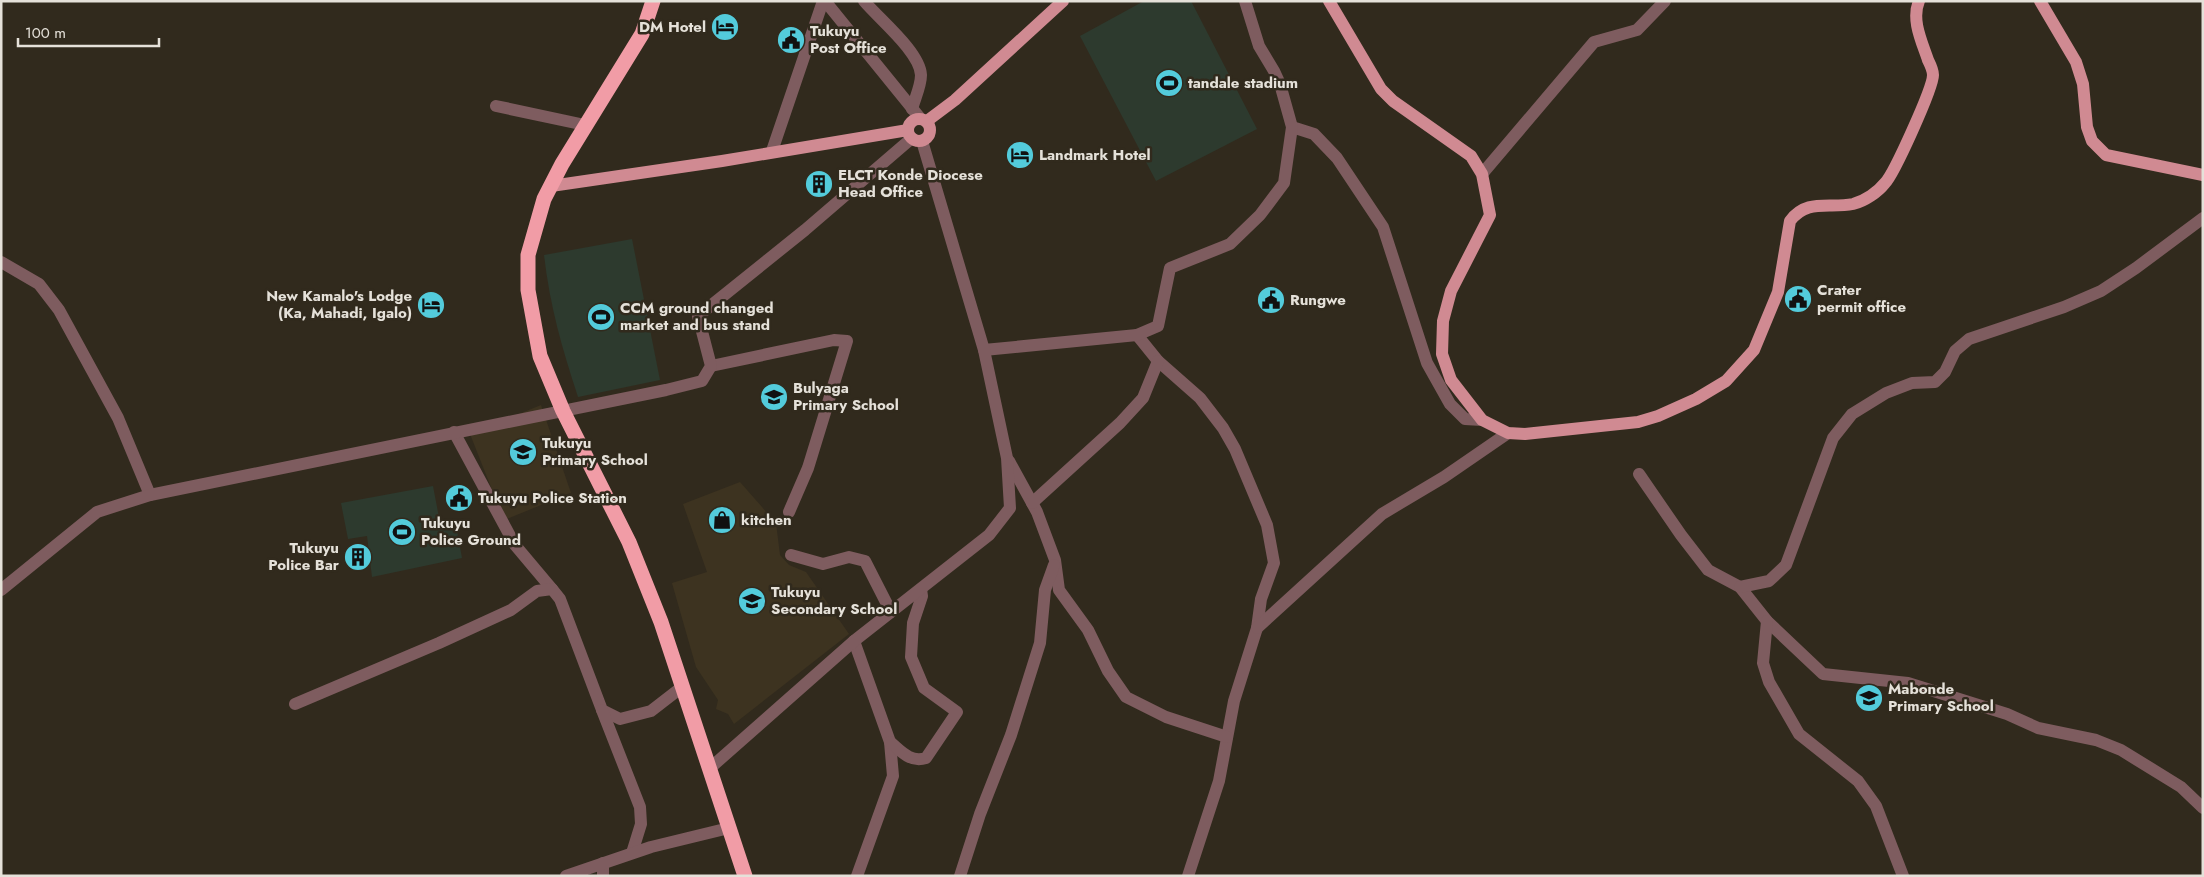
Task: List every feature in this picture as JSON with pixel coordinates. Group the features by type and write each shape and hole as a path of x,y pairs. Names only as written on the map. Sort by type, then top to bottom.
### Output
{"highway":[{"path":"653,1 642,34 585,125 544,198 528,255 528,290 540,356 563,411 629,542 660,622 745,876"}],"main road":[{"path":"914,136 910,123 919,116 955,100 1063,1"},
{"path":"1329,1 1381,89 1393,101 1471,156 1482,174 1490,215 1452,291 1443,321 1442,354 1451,380 1464,400 1482,420 1508,433 1524,434 1638,422 1658,416 1696,399 1726,381 1754,350 1778,292 1790,221 1797,212 1809,207 1854,204 1870,196 1887,182 1926,100 1933,75 1917,24 1916,9 1919,1"},
{"path":"2040,1 2076,62 2083,84 2087,126 2092,141 2106,155 2203,175"},
{"path":"551,186 722,161 772,151 914,136 928,137 931,131 919,116"}],"street":[{"path":"824,1 919,116"},
{"path":"772,151 824,1"},
{"path":"864,1 912,52 919,65 921,75 919,116"},
{"path":"984,350 1137,335 1158,326 1170,268 1230,244 1260,215 1284,183 1292,127 1280,84 1258,46 1245,1"},
{"path":"1482,174 1594,42 1637,30 1665,1"},
{"path":"496,106 585,125"},
{"path":"1292,127 1314,134 1336,158 1383,226 1427,363 1450,404 1465,419 1482,420"},
{"path":"1,590 98,512 150,495 702,381 710,366 698,316 805,230 914,136 984,350 1007,458 1010,508 989,535 854,641 708,769"},
{"path":"1740,587 1770,581 1786,565 1833,438 1852,414 1886,393 1912,383 1935,382 1944,372 1955,350 1969,339 2064,307 2102,291 2203,218"},
{"path":"1,262 39,284 59,310 118,418 150,495"},
{"path":"1137,335 1158,361 1200,398 1223,428 1235,448 1267,525 1274,563 1261,599 1257,628 1234,701 1219,781 1188,876"},
{"path":"710,366 834,340 847,341 808,468 789,512"},
{"path":"1032,503 1126,417 1143,398 1158,361"},
{"path":"454,432 515,545 560,599 640,807 641,824 632,853"},
{"path":"1257,628 1382,514 1444,477 1508,433"},
{"path":"1007,458 1032,503 1055,560 1059,590 1088,630 1108,671 1126,697 1166,717 1227,736"},
{"path":"1639,474 1708,570 1740,587 1767,621 1823,674 1908,683 2007,714 2038,728 2096,740 2121,750 2181,787 2203,808"},
{"path":"791,555 822,564 848,556 865,561 891,612"},
{"path":"960,876 980,814 1011,735 1040,643 1045,590 1055,560"},
{"path":"295,704 439,643 511,610 537,591 552,589"},
{"path":"890,742 909,758 920,760 926,758 957,712 924,688 911,656 913,623 922,596 921,589"},
{"path":"1767,621 1763,664 1769,682 1799,734 1858,781 1876,806 1903,876"},
{"path":"854,641 890,742 893,776 857,876"},
{"path":"602,710 620,719 651,711 682,687"},
{"path":"587,876 632,853 730,828"},
{"path":"566,876 603,869"}],"shaded area":[{"path":"541,405 571,493 504,520 470,434"},
{"name":"Tukuyu Secondary School","path":"740,482 776,523 780,555 789,565 806,572 849,634 734,724 728,714 716,709 718,700 696,667 672,583 707,572 683,504"}],"green space":[{"name":"tandale stadium","path":"1144,1 1191,1 1257,129 1156,181 1080,36"},
{"name":"CCM ground changed market and bus stand","path":"632,239 660,380 578,397 557,327 544,255"},
{"name":"Tukuyu Police Ground","path":"433,486 441,528 456,525 462,558 372,577 367,536 348,539 341,503"}],"place":[{"name":"DM Hotel","path":"725,27"},
{"name":"Tukuyu Post Office","path":"791,40"},
{"name":"tandale stadium","path":"1169,83"},
{"name":"Landmark Hotel","path":"1020,155"},
{"name":"ELCT Konde Diocese Head Office","path":"819,184"},
{"name":"Crater permit office","path":"1798,299"},
{"name":"Rungwe","path":"1271,300"},
{"name":"New Kamalo's Lodge (Ka, Mahadi, Igalo)","path":"431,305"},
{"name":"CCM ground changed market and bus stand","path":"601,317"},
{"name":"Bulyaga Primary School","path":"774,397"},
{"name":"Tukuyu Primary School","path":"523,452"},
{"name":"Tukuyu Police Station","path":"459,498"},
{"name":"kitchen","path":"722,520"},
{"name":"Tukuyu Police Ground","path":"402,532"},
{"name":"Tukuyu Police Bar","path":"358,557"},
{"name":"Tukuyu Secondary School","path":"752,601"},
{"name":"Mabonde Primary School","path":"1869,698"}]}
